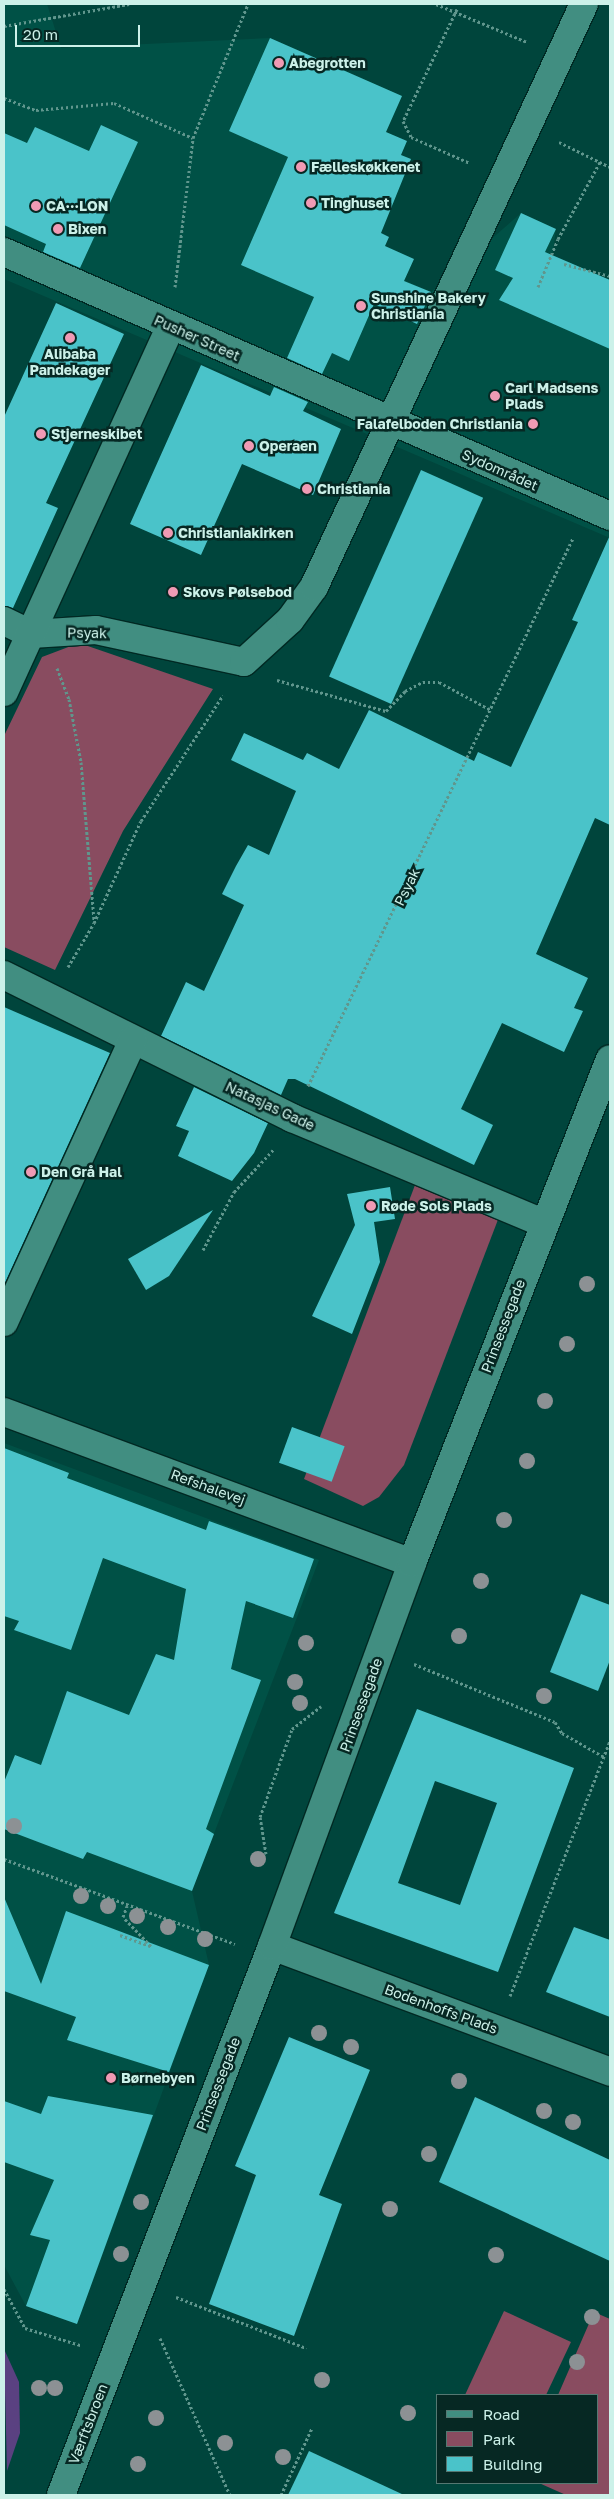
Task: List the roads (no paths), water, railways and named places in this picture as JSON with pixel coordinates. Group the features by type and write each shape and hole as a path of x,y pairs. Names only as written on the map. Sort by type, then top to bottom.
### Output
{"street":[{"path":"391,422 584,4"},
{"name":"Pusher Street","path":"4,252 170,327 391,422"},
{"path":"4,692 170,327"},
{"name":"Sydområdet","path":"391,422 599,512"},
{"name":"Psyak","path":"4,621 31,634 96,630 244,662 290,620 314,587 391,422"},
{"name":"Natasjas Gade","path":"4,975 292,1118 543,1223"},
{"path":"4,1322 133,1040"},
{"name":"Prinsessegade","path":"115,2353 270,1951 412,1563 543,1223 610,1059"},
{"name":"Refshalevej","path":"4,1412 412,1563"},
{"name":"Bodenhoffs Plads","path":"270,1951 497,2029 610,2072"},
{"name":"Værftsbroen","path":"61,2495 115,2353"}],"place":[{"name":"Abegrotten","path":"279,63"},
{"name":"Fælleskøkkenet","path":"301,167"},
{"name":"Tinghuset","path":"311,203"},
{"name":"CA···LON","path":"36,206"},
{"name":"Bixen","path":"58,229"},
{"name":"Sunshine Bakery Christiania","path":"361,306"},
{"name":"Alibaba Pandekager","path":"70,338"},
{"name":"Carl Madsens Plads","path":"495,396"},
{"name":"Falafelboden Christiania","path":"533,424"},
{"name":"Stjerneskibet","path":"41,434"},
{"name":"Operaen","path":"249,446"},
{"name":"Christiania","path":"307,489"},
{"name":"Christianiakirken","path":"168,533"},
{"name":"Skovs Pølsebod","path":"173,592"},
{"name":"Den Grå Hal","path":"31,1172"},
{"name":"Røde Sols Plads","path":"371,1206"},
{"name":"Børnebyen","path":"111,2078"}]}
